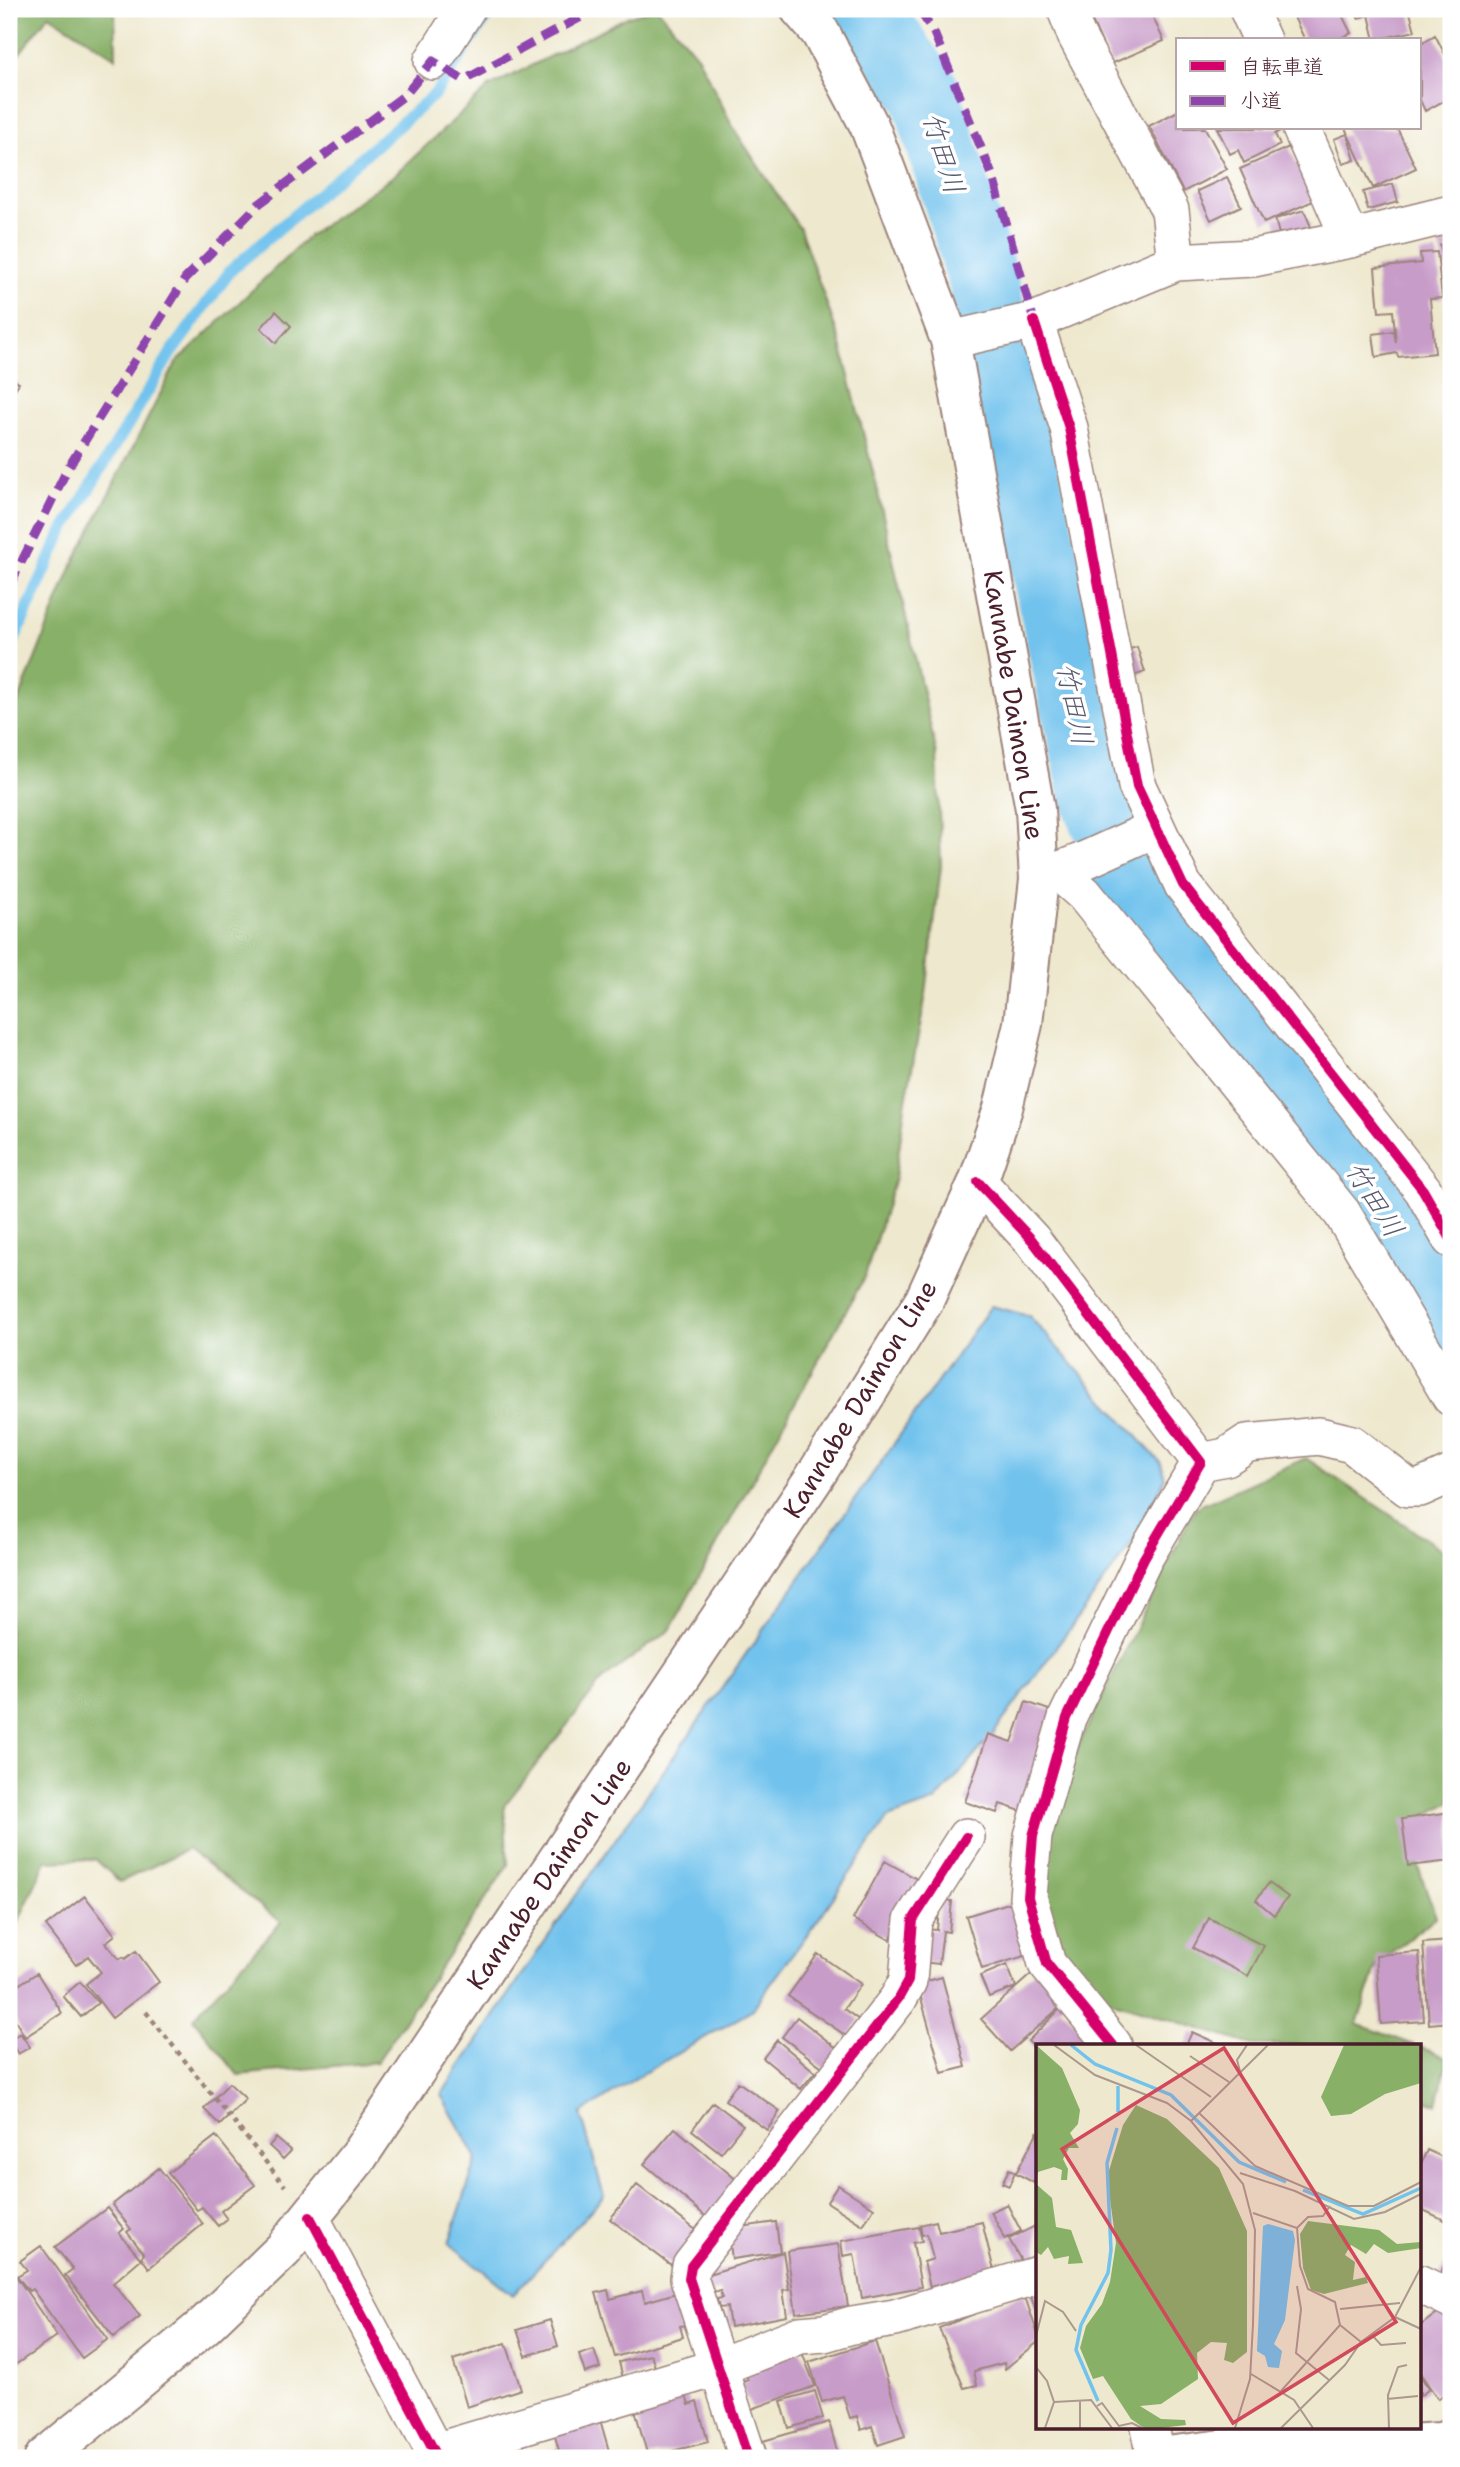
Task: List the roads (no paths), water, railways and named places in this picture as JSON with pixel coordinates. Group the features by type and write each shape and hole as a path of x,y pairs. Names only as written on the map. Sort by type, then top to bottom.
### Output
{"main road":[{"name":"Kannabe Daimon Line","path":"44,2458 203,2328 283,2250 373,2134 814,1478 924,1301 978,1182 1003,1108 1060,871 1035,809 963,337 869,124 820,32 800,9"},
{"path":"1152,2447 1254,2452 1440,2442 1451,2439"}],"street":[{"path":"433,61 466,9"},
{"path":"1066,9 1076,35 1170,210 1176,262"},
{"path":"1248,9 1261,38"},
{"path":"1302,130 1350,239"},
{"path":"963,337 1029,323 1176,262 1253,258 1350,239 1451,214"},
{"path":"1029,323 1069,428 1137,786 1150,830 1183,886 1423,1190 1451,1239"},
{"path":"1150,830 1060,871 1093,905 1342,1213 1451,1397"},
{"path":"978,1182 1032,1240 1201,1462"},
{"path":"1112,2044 1047,1964 1028,1897 1033,1836 1067,1718 1144,1558 1201,1462 1226,1457 1247,1443 1319,1436 1352,1444 1408,1488 1420,1488 1451,1474"},
{"path":"748,2458 689,2278 691,2266 898,1999 908,1981 913,1920 966,1836"},
{"path":"310,2217 436,2455 719,2367 800,2335 824,2333 895,2318 1036,2276"},
{"path":"1422,2285 1451,2299"}],"water":[{"path":"991,1306 1029,1316 1161,1463 1165,1478 1143,1528 994,1733 936,1801 888,1818 751,2011 642,2074 581,2114 604,2196 513,2295 449,2243 477,2158 441,2095 579,1891"}],"waterway":[{"path":"9,651 60,537 171,353 231,270 435,94 492,9"},
{"name":"竹田川","path":"866,9 925,92 983,280 1095,795 1132,887 1350,1156 1451,1322"}]}
